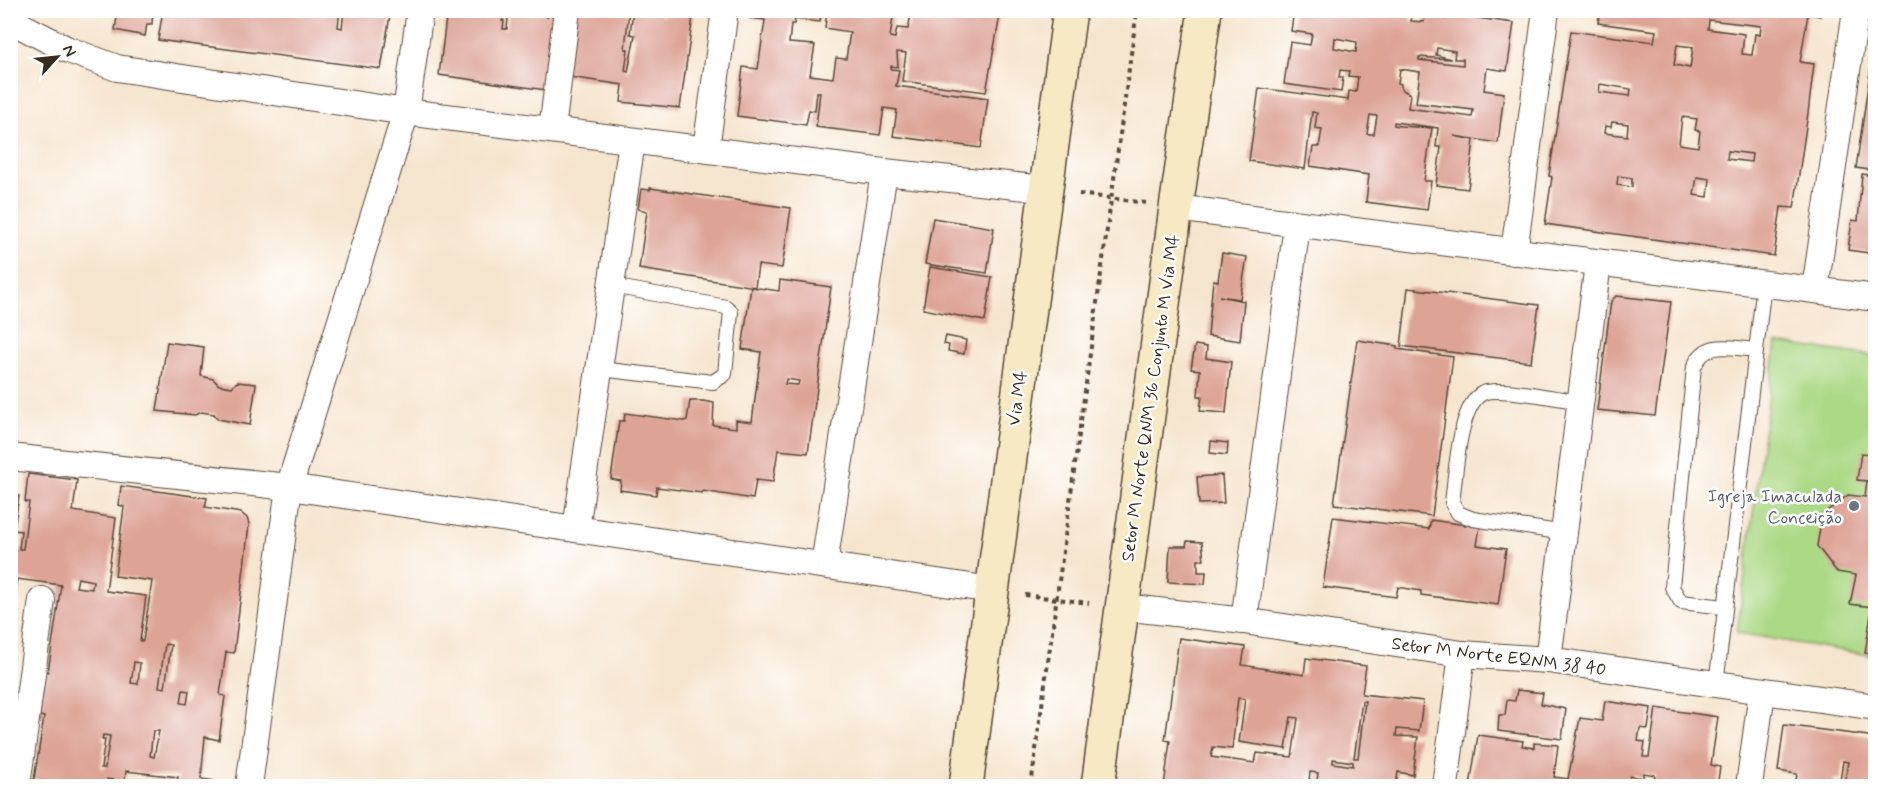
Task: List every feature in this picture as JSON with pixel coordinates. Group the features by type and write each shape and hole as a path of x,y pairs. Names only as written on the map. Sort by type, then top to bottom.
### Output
{"main road":[{"name":"Via M4","path":"966,786 1070,10"},
{"name":"Setor M Norte QNM 36 Conjunto M Via M4","path":"1098,786 1205,11"}],"street":[{"path":"249,786 289,487 406,112 420,10"},
{"path":"552,130 567,10"},
{"path":"706,149 725,10"},
{"path":"1514,252 1546,10"},
{"path":"1815,289 1857,10"},
{"path":"10,20 66,49 117,68 406,112 884,172 1045,189"},
{"path":"576,529 633,141"},
{"path":"824,565 884,172"},
{"path":"1176,208 1875,298"},
{"path":"1244,621 1297,225"},
{"path":"1548,660 1598,263"},
{"path":"10,457 289,487 992,590"},
{"path":"17,786 42,600"},
{"name":"Setor M Norte EQNM 38 40","path":"1123,607 1244,621 1462,654 1548,660 1716,686 1875,707"},
{"path":"1445,786 1462,654"},
{"path":"1749,786 1762,692"}],"lane":[{"path":"1716,686 1764,284"},
{"path":"600,369 713,382 725,374 732,321 731,312 726,307 612,286"},
{"path":"1725,607 1681,602 1672,587 1694,367 1703,352 1713,346 1756,350"},
{"path":"1565,533 1473,519 1458,513 1452,502 1464,420 1473,401 1484,393 1498,390 1580,402"}],"path":[{"path":"1031,786 1137,10"},
{"path":"1045,189 1176,208"},
{"path":"992,590 1123,607"}],"green space":[{"path":"1776,343 1875,356 1875,656 1737,633"}],"building":[{"path":"118,10 153,10 152,24 147,24 145,36 115,30"},
{"path":"163,10 340,10 338,27 342,28 344,10 391,10 381,69 158,40"},
{"path":"447,10 506,10 502,21 504,21 503,29 507,29 509,10 548,10 547,18 549,10 629,10 625,49 628,49 625,71 628,72 635,35 630,34 633,10 661,10 663,17 664,10 694,10 680,108 621,102 623,85 563,76 561,92 439,75"},
{"path":"751,10 821,10 820,22 795,19 794,24 791,24 789,43 815,45 810,75 833,78 836,58 846,59 850,32 825,28 827,12 852,15 853,10 894,10 890,37 895,38 897,28 908,29 912,10 1001,10 986,92 902,81 906,53 897,52 898,67 891,66 891,69 899,70 896,86 988,98 981,148 893,136 897,110 884,108 880,135 816,127 820,92 817,92 815,111 809,110 806,125 737,116 743,67 758,69 765,20 750,18"},
{"path":"1294,10 1413,10 1411,21 1424,22 1426,10 1430,10 1441,12 1440,18 1446,19 1447,14 1514,23 1507,71 1487,68 1484,90 1504,93 1498,143 1454,136 1474,140 1468,189 1436,185 1441,147 1436,147 1438,128 1394,122 1394,125 1400,126 1432,128 1424,181 1431,181 1427,210 1366,202 1369,175 1310,166 1313,147 1319,147 1322,129 1315,128 1317,113 1312,112 1305,169 1249,161 1259,88 1348,100 1349,91 1356,92 1358,77 1348,76 1349,71 1340,70 1339,77 1343,77 1341,92 1284,84 1290,42 1310,45 1312,34 1291,31","holes":["1335,38 1357,42 1356,52 1334,48","1437,48 1455,51 1454,59 1463,59 1463,65 1419,60 1419,57 1451,59 1436,55","1400,69 1420,72 1416,103 1473,110 1472,117 1408,108 1410,94 1401,89 1401,84 1398,83","1370,115 1377,116 1374,134 1367,134"]},
{"path":"1600,10 1821,10 1820,16 1808,14 1800,62 1814,64 1808,113 1794,208 1781,207 1774,256 1545,224 1552,177 1549,176 1571,31 1654,42 1656,31 1598,23","holes":["1709,20 1761,26 1760,35 1755,34 1752,55 1742,54 1744,34 1708,29","1677,45 1693,47 1690,68 1674,65","1600,84 1631,89 1630,96 1599,92","1682,117 1697,119 1695,130 1700,131 1698,147 1679,144","1612,122 1628,124 1627,136 1604,133 1605,126 1611,127","1728,151 1752,154 1751,162 1727,159","1618,176 1632,178 1632,187 1617,185","1697,177 1710,179 1708,197 1694,195"]},
{"path":"1874,45 1876,45 1876,171 1856,168"},
{"path":"1862,174 1876,176 1876,254 1848,250 1852,220 1858,221"},
{"path":"650,188 791,208 782,268 758,265 755,287 639,269 647,211 638,209 641,189 650,190"},
{"path":"933,218 994,228 987,273 925,264"},
{"path":"1222,253 1247,257 1240,299 1219,296 1244,301 1240,341 1208,336 1213,280 1218,281"},
{"path":"930,267 992,277 985,321 923,309"},
{"path":"780,280 831,287 808,453 778,450 773,482 756,480 753,499 657,487 656,495 620,490 621,481 611,479 619,421 624,421 625,413 684,421 687,420 690,401 703,401 714,403 713,425 736,428 736,420 752,422 761,352 742,349 751,287 779,291","holes":["786,379 799,381 798,385 785,384"]},
{"path":"1408,288 1539,305 1531,362 1401,346"},
{"path":"1616,296 1671,302 1655,416 1597,410 1611,301"},
{"path":"946,336 966,340 964,354 948,351 949,345 944,344"},
{"path":"1357,340 1397,346 1397,349 1453,357 1432,516 1334,504"},
{"path":"167,342 204,347 201,376 213,379 219,385 232,387 237,382 256,384 250,425 218,419 214,414 201,412 195,415 157,411"},
{"path":"1195,345 1207,347 1206,358 1231,362 1226,413 1200,411 1202,396 1198,396 1200,370 1191,369"},
{"name":"Igreja Imaculada Conceição","path":"1874,429 1876,429 1876,654 1865,653 1872,607 1850,604 1856,575 1837,572 1817,546 1822,515 1848,495 1865,497 1867,481 1857,480 1861,453 1871,454"},
{"path":"1211,441 1228,443 1227,455 1210,453"},
{"path":"28,474 77,480 73,511 116,518 106,591 146,596 140,641 143,641 152,581 115,576 124,507 119,505 121,486 207,498 205,507 241,513 247,518 249,524 234,653 226,652 220,695 225,696 219,740 205,737 201,779 214,781 214,786 149,786 150,779 177,781 178,777 126,771 124,786 113,786 114,780 107,779 107,786 33,786 44,717 36,715 42,671 48,672 61,585 17,579 10,616 10,495 19,496 14,530 21,531 19,549 23,549 29,502 25,502","holes":["78,578 93,581 92,589 76,587","165,644 171,645 165,688 159,687","134,662 140,663 138,684 131,683","183,690 189,691 187,704 181,703","153,731 159,731 154,757 150,756","103,735 110,736 105,768 101,768 105,739 102,739"]},
{"path":"1222,475 1224,503 1199,504 1197,477"},
{"path":"1333,517 1429,529 1431,520 1480,527 1477,545 1506,549 1498,605 1421,595 1421,591 1398,587 1396,597 1323,587"},
{"path":"1187,541 1202,542 1204,560 1198,560 1198,572 1206,572 1205,584 1168,582 1170,546 1186,546"},
{"path":"1179,638 1245,647 1242,665 1304,675 1306,658 1366,666 1362,694 1423,701 1419,731 1397,729 1396,736 1418,737 1413,775 1398,772 1396,786 1164,786 1170,741 1165,740","holes":["1238,698 1245,699 1239,742 1286,749 1291,717 1298,718 1292,757 1257,753 1255,763 1211,757 1213,747 1232,749","1362,701 1365,701 1358,758 1354,758","1333,759 1353,762 1353,766 1333,763","1310,772 1318,773 1317,781 1309,780"]},
{"path":"1517,690 1543,693 1541,704 1566,709 1562,739 1498,731 1499,715 1505,715 1507,700 1515,701"},
{"path":"1605,701 1651,708 1648,729 1640,728 1638,741 1645,742 1643,757 1649,757 1656,708 1718,717 1711,765 1720,767 1717,786 1653,786 1655,775 1644,773 1643,778 1630,776 1628,786 1578,786 1570,782 1569,786 1470,786 1478,735 1523,741 1522,746 1534,748 1534,743 1558,745 1554,777 1568,779 1580,718 1602,721"},
{"path":"1784,725 1876,737 1876,786 1844,786 1848,762 1843,761 1840,780 1834,779 1833,786 1795,786 1797,774 1778,771"}],"place":[{"name":"Igreja Imaculada Conceição","path":"1854,506"}]}
